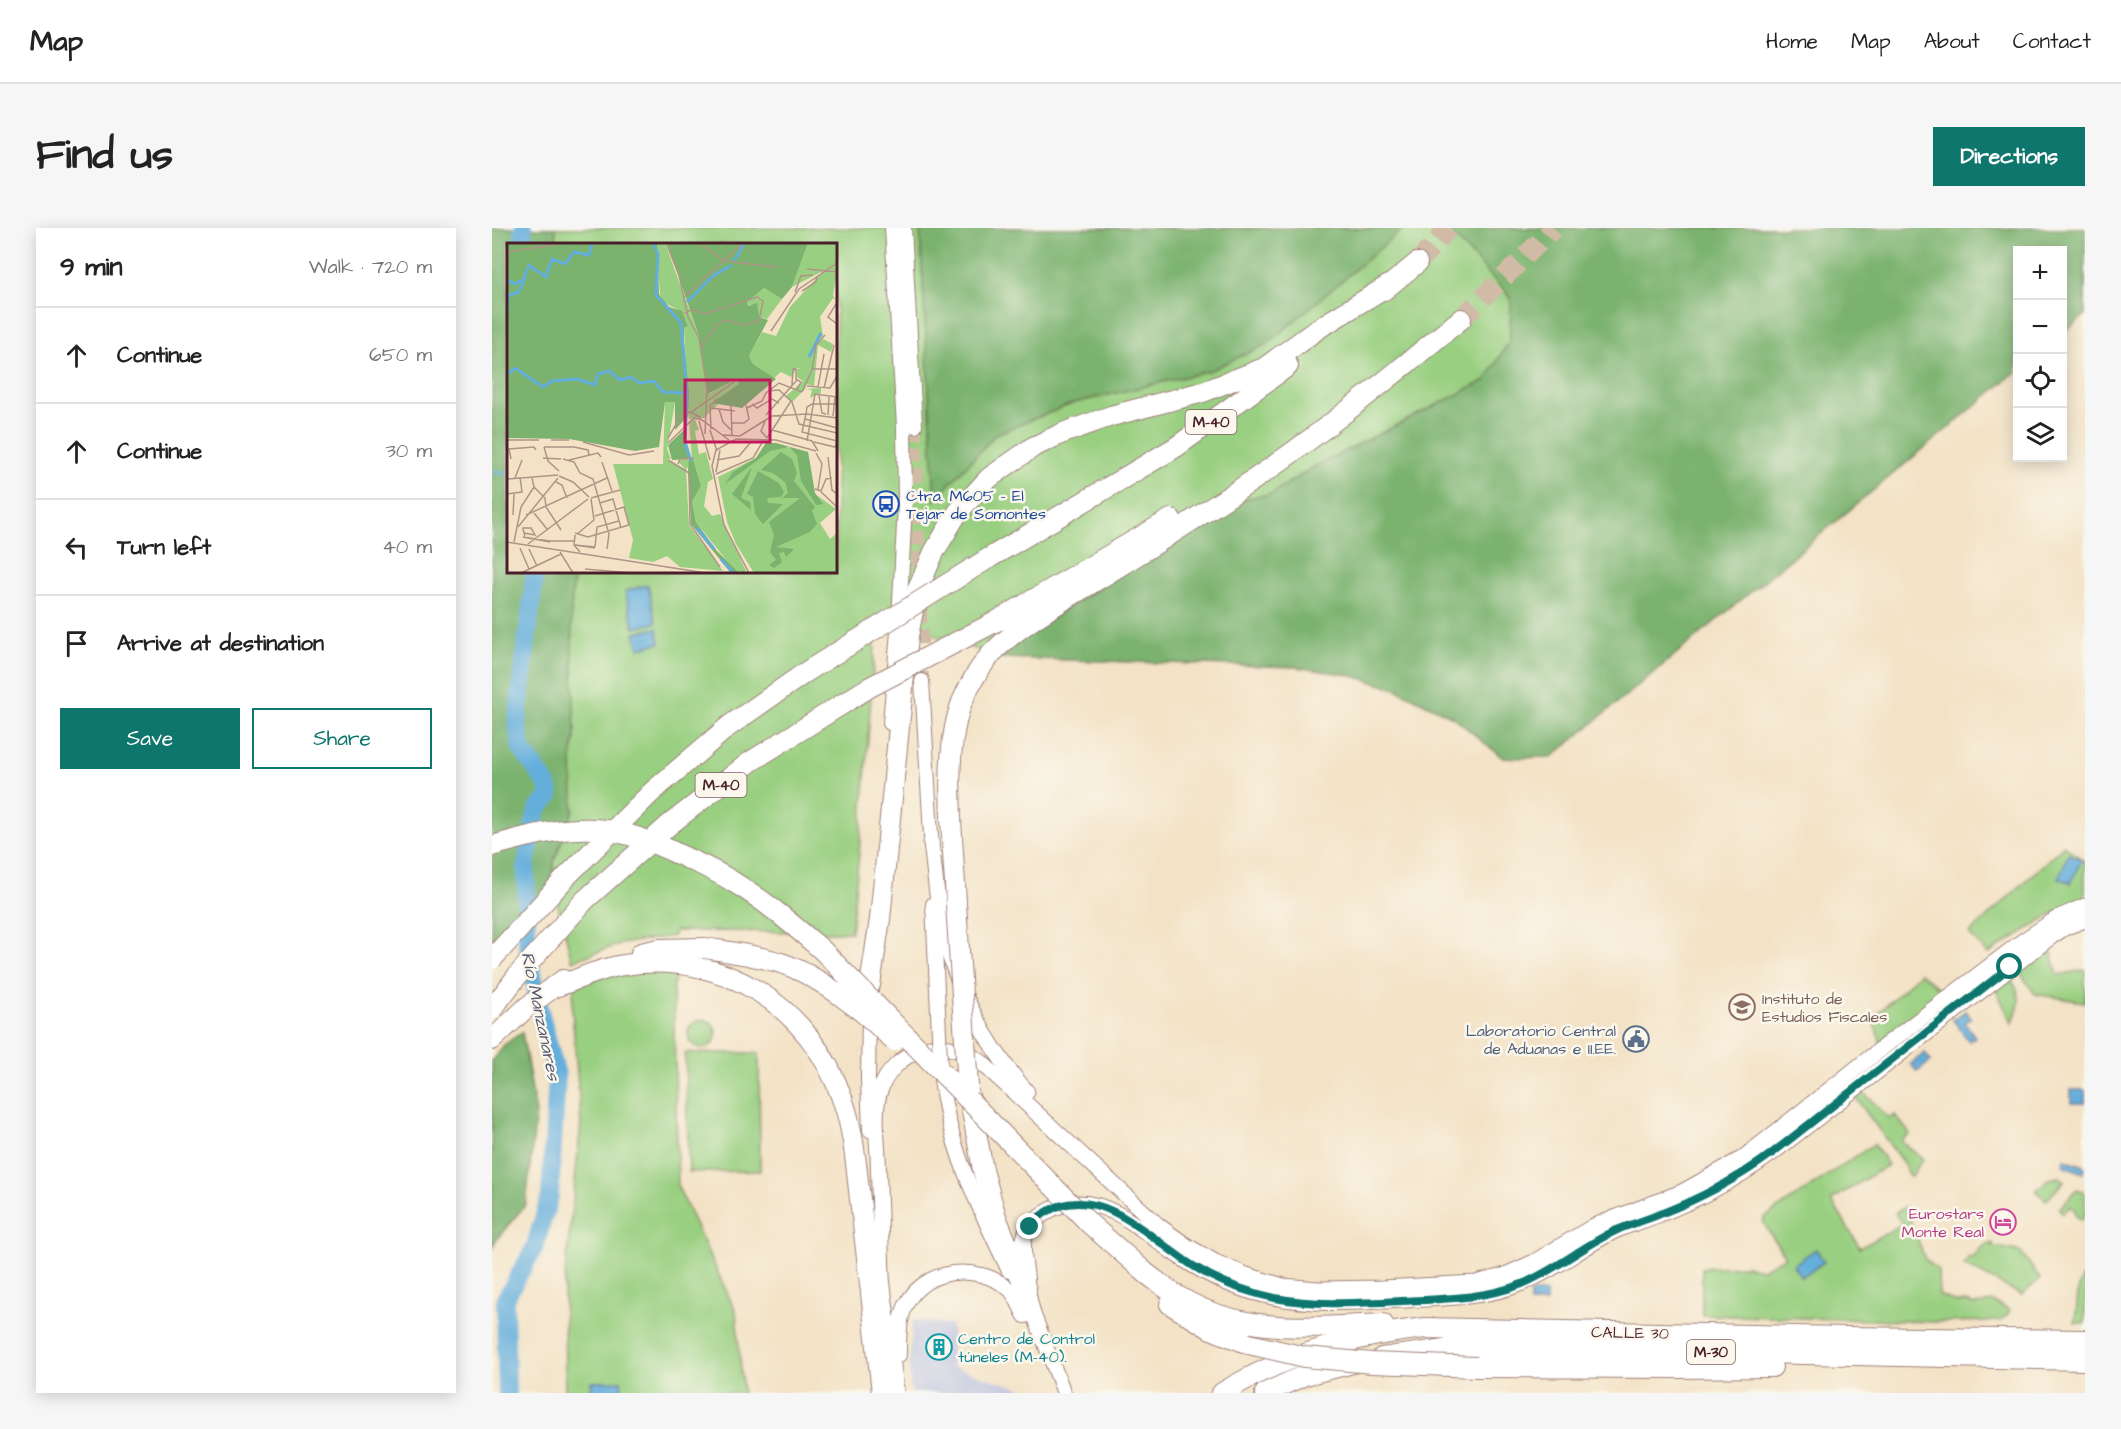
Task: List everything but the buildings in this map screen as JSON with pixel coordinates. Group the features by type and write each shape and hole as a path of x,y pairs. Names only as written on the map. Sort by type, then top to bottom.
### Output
{"highway":[{"name":"M-40","path":"492,959 568,875 653,791 729,726 806,672 989,558 1176,447 1278,374 1417,263"},
{"path":"870,986 880,919 908,636 917,591 934,552 958,512 989,478 1033,447 1111,416 1203,392 1264,368 1319,328 1394,282"},
{"name":"M-40","path":"492,1009 518,975 585,900 669,825 732,776 868,688 997,621 1212,495 1458,317 1404,366 1273,466 1011,636 981,667 965,696 956,724 952,747 951,788 961,997 968,1086 983,1170 996,1217 1026,1290"},
{"path":"492,846 515,839 559,831 603,830 637,836 735,882 774,909 822,950 1175,1308 1211,1329 1249,1344 1305,1357 1372,1364 1478,1367 1677,1368 1920,1364 1970,1359"},
{"path":"492,1040 526,1008 569,976 620,956 659,949 704,948 783,963 818,981 854,1005 884,1030 1110,1259 1143,1278 1182,1299 1224,1317 1263,1326 1387,1324 1425,1328"},
{"path":"555,987 623,965 658,962 699,966 732,976 782,1007 804,1030 822,1054 834,1076 844,1102 853,1143 882,1393"},
{"name":"CALLE 30","path":"1222,1393 1293,1358 1389,1332 1425,1328 2085,1340"},
{"name":"CALLE 30","path":"1265,1393 1305,1375 1353,1362 1452,1348 2085,1360"}],"main road":[{"path":"932,843 939,906 949,955 964,994 1008,1070 1092,1163"},
{"path":"882,1276 878,1104 880,1090 894,1068 913,1053 934,1046 947,1047 969,1054 991,1070 1140,1209 1172,1236 1215,1262 1263,1280 1299,1288 1336,1290 1439,1285 1487,1280 1520,1269 1594,1226 1682,1192 1743,1158 2024,940 2059,917 2085,906"},
{"path":"1032,1310 1026,1290 1023,1241 1034,1221 1046,1212 1064,1204 1090,1204 1105,1208 1132,1223 1178,1256 1212,1276 1243,1289 1275,1298 1328,1303 1373,1302 1466,1297 1511,1288 1608,1234 1690,1201 1743,1174 2010,967 2059,931 2085,920"}],"street":[{"path":"892,228 904,426 905,505 899,620 874,907 868,1032 869,1126 882,1276 898,1393"},
{"path":"904,228 915,426"},
{"path":"922,681 932,843 942,1088 971,1192 1012,1278 1032,1310 1064,1393"},
{"path":"898,1393 899,1334 905,1306 914,1292 931,1279 963,1270 991,1276 1011,1290 1050,1359"}],"shaded area":[{"path":"913,1320 952,1325 952,1367 1023,1389 1024,1393 911,1393 909,1364"}],"green space":[{"path":"492,228 555,228 557,243 507,243 507,573 574,573 571,609 575,738 572,753 573,811 554,861 553,901 492,945"},
{"path":"555,228 920,228 935,499 996,434 1074,403 1209,371 1404,228 1447,228 1511,298 1510,340 1486,380 1314,467 1271,494 1247,498 1203,530 1198,524 1073,603 1002,658 877,616 861,833 851,932 674,931 674,936 620,944 572,961 557,902 554,861 573,811 572,753 575,738 571,609 574,573 837,573 837,243 557,243"},
{"path":"920,228 1404,228 1267,344 1209,371 1074,403 996,434 935,500"},
{"path":"1447,228 2085,228 2085,315 2067,330 2067,246 2013,246 2013,374 1552,757 1503,758 1453,717 1396,689 1350,675 1295,667 1002,658 1012,646 1032,631 1198,524 1203,530 1247,498 1271,494 1314,467 1486,380 1510,340 1511,298"},
{"path":"2064,845 2085,862 2085,898 2050,915 1988,954 1969,934"},
{"path":"2050,946 2058,975 2085,970 2085,1002 2035,994 2016,967"},
{"path":"677,968 673,987 678,1187 736,1312 743,1393 565,1393 564,1286 581,1123 572,1010 574,987 607,975"},
{"path":"1920,973 1947,995 1882,1045 1872,1019"},
{"path":"2008,977 2016,988 2019,999 2012,1023 1994,986"},
{"path":"702,1020 712,1024 716,1034 712,1044 702,1048 692,1044 688,1034 692,1024"},
{"path":"522,1032 536,1113 526,1204 496,1240 492,1249 492,1061 504,1045"},
{"path":"685,1053 759,1053 760,1171 689,1172"},
{"path":"1860,1089 1889,1118 1895,1115 1910,1134 1901,1141 1923,1159 1911,1177 1855,1097"},
{"path":"1874,1144 1888,1165 1831,1200 1860,1248 1902,1224 1895,1213 1905,1207 1925,1259 1938,1270 1939,1295 1957,1303 1967,1302 1973,1305 1992,1301 2009,1310 2009,1313 2000,1321 1936,1322 1702,1315 1702,1268 1745,1266 1762,1269 1785,1257 1763,1222 1764,1218"},
{"path":"2059,1177 2064,1181 2048,1199 2046,1200 2036,1191 2048,1179"},
{"path":"2077,1189 2085,1193 2085,1215 2082,1220 2076,1216 2071,1206 2063,1213 2059,1209"},
{"path":"1993,1243 1993,1246 2021,1252 2040,1279 2022,1295 1964,1265 1969,1257 1972,1259 1982,1247"},
{"path":"2085,1271 2085,1323 2075,1323 2079,1285"}],"water":[{"path":"648,585 656,623 634,628 625,591"},
{"path":"657,628 660,643 639,648 635,633"},
{"path":"2068,854 2082,859 2071,883 2059,878"},
{"path":"1965,1011 1971,1018 1965,1023 1975,1037 1969,1041 1953,1020"},
{"path":"1925,1053 1931,1061 1917,1072 1911,1064"},
{"path":"2071,1090 2085,1090 2085,1103 2071,1103"},
{"path":"2065,1159 2085,1167 2083,1173 2065,1166 2063,1164"},
{"path":"1816,1249 1824,1262 1801,1277 1793,1265"},
{"path":"1530,1293 1546,1293 1546,1303 1530,1303"},
{"path":"621,1381 622,1393 592,1393 591,1382"}],"waterway":[{"name":"Río Manzanares","path":"523,228 523,243"},
{"path":"492,471 507,474"},
{"name":"Río Manzanares","path":"507,1393 505,1299 534,1249 550,1196 557,1075 542,1019 527,946 526,864 537,810 550,796 548,786 521,748 517,724 535,573"}],"tunnel":[{"path":"1417,263 1449,228"},
{"path":"1461,319 1554,228"},
{"path":"915,426 919,580"},
{"path":"920,609 922,681"}],"place":[{"name":"Ctra. M605 - El Tejar de Somontes","path":"886,504"},
{"name":"Instituto de Estudios Fiscales","path":"1742,1007"},
{"name":"Laboratorio Central de Aduanas e II.EE.","path":"1636,1039"},
{"name":"Eurostars Monte Real","path":"2003,1222"},
{"name":"Centro de Control túneles (M-40).","path":"939,1347"}],"route":[{"path":"1030,1227 1040,1216 1064,1204 1090,1204 1105,1208 1132,1223 1196,1268 1227,1283 1275,1298 1351,1303 1466,1297 1497,1292 1525,1283 1608,1234 1690,1201 1743,1174 2010,967"}]}
